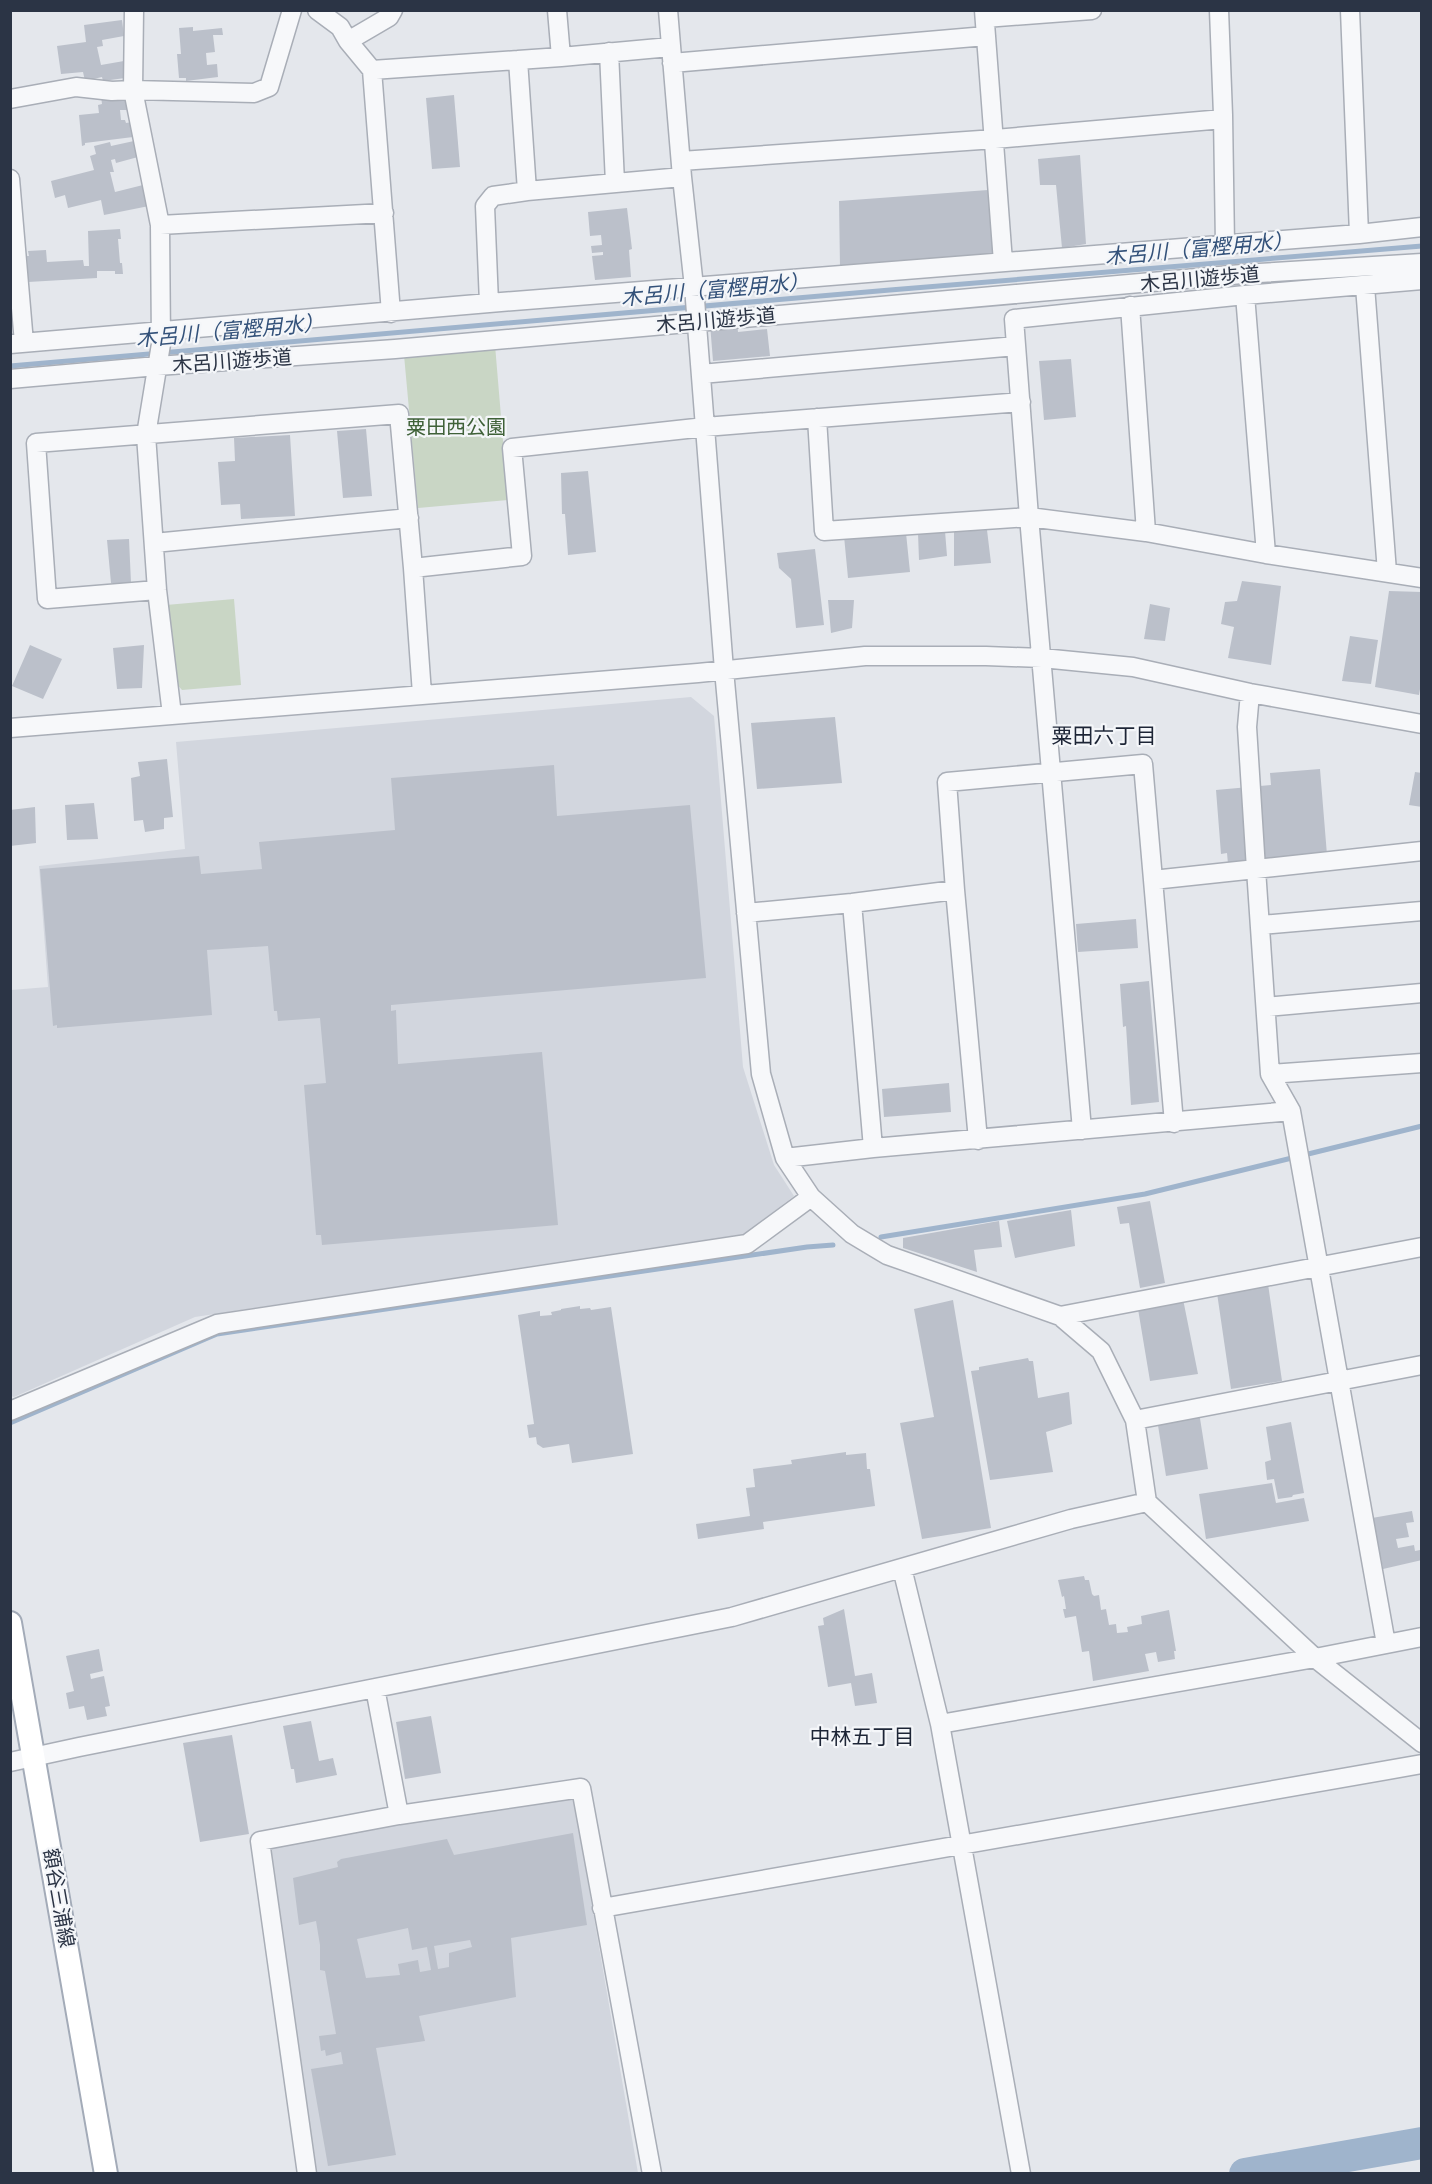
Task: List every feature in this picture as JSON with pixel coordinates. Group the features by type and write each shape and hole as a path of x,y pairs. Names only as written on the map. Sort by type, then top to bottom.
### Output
{"main road":[{"name":"額谷三浦線","path":"10,1623 106,2174"}],"street":[{"path":"134,10 133,90 160,225 161,338 146,435 158,590 172,715"},
{"path":"10,99 76,87 111,91 254,93 269,87 292,10"},
{"path":"317,10 340,27 348,41 372,70 391,313"},
{"path":"348,41 389,16 393,10"},
{"path":"557,10 561,57"},
{"path":"668,10 681,169 695,293 724,670 761,1074 785,1158 811,1197 852,1234 887,1256 1060,1316 1101,1351 1136,1420 1147,1502 1315,1658 1422,1743"},
{"path":"372,70 609,52 671,55 1092,10"},
{"path":"1219,10 1226,245"},
{"path":"1350,10 1359,234"},
{"path":"985,21 1003,262"},
{"path":"609,52 615,183"},
{"path":"518,60 527,191"},
{"path":"489,303 484,206 493,196 615,183 681,169 1223,119"},
{"path":"10,179 17,344 161,338 489,303 695,293 1003,262 1422,227"},
{"path":"160,225 384,213"},
{"name":"木呂川遊歩道","path":"10,380 158,364 395,349 696,319 1006,296 1242,274 1422,263"},
{"path":"1082,1131 1050,772 1014,319 1245,295 1422,280"},
{"path":"1365,286 1387,572"},
{"path":"1245,295 1266,554"},
{"path":"1130,306 1146,531"},
{"path":"701,374 1016,346"},
{"path":"413,568 522,556 512,448 705,427 1021,402"},
{"path":"158,590 47,598 36,443 399,414 422,694"},
{"path":"817,418 824,531 1029,517 1146,531 1266,554 1422,578"},
{"path":"154,543 409,518"},
{"path":"10,728 724,670 865,656 1042,658 1133,667 1250,693 1422,724"},
{"path":"1250,693 1247,727 1270,1074 1291,1111 1386,1644"},
{"path":"978,1140 947,782 1050,772 1143,764 1174,1123"},
{"path":"1153,880 1422,851"},
{"path":"746,913 955,891"},
{"path":"852,903 873,1148"},
{"path":"1261,925 1422,911"},
{"path":"1266,1006 1422,993"},
{"path":"1270,1074 1422,1063"},
{"path":"785,1158 873,1148 1291,1111"},
{"path":"10,1411 216,1324 747,1244 811,1197"},
{"path":"1060,1316 1422,1247"},
{"path":"1136,1420 1422,1365"},
{"path":"10,1762 732,1617 1071,1519 1147,1502"},
{"path":"902,1568 940,1724 1021,2174"},
{"path":"940,1724 1422,1637"},
{"path":"375,1688 399,1815"},
{"path":"602,1908 1422,1764"},
{"path":"307,2174 260,1841 399,1815 581,1788 652,2174"}],"shaded area":[{"path":"691,697 714,716 743,1067 774,1165 794,1196 745,1234 195,1317 14,1397 11,1396 11,990 48,987 39,866 185,849 176,742"},
{"path":"573,1796 638,2173 315,2173 268,1847"}],"green space":[{"name":"粟田西公園","path":"495,345 508,500 418,508 404,355"},
{"path":"234,599 241,685 182,690 174,681 166,605"}],"building":[{"path":"122,20 124,36 102,40 103,46 97,47 101,65 124,61 125,78 103,81 102,77 85,81 83,72 61,74 57,46 86,42 84,25"},
{"path":"193,27 193,31 222,28 223,35 213,35 215,52 206,53 207,65 217,64 218,77 186,81 186,78 179,78 177,54 181,54 179,28"},
{"path":"125,94 127,110 120,110 121,120 125,120 126,123 132,122 133,137 85,143 82,146 79,115 99,113 98,105 102,104 101,96"},
{"path":"454,95 460,167 432,169 426,98"},
{"path":"134,141 138,157 116,163 115,159 111,160 114,172 110,172 115,192 143,185 149,206 104,215 101,200 68,208 65,195 55,198 51,181 94,170 90,156 96,154 94,146 110,142 111,146"},
{"path":"1080,155 1086,244 1062,248 1056,185 1040,185 1038,159"},
{"path":"988,190 993,258 840,267 839,201"},
{"path":"627,208 632,249 629,250 631,277 595,280 592,256 603,255 603,252 592,253 591,246 602,245 601,235 590,236 588,212"},
{"path":"120,229 121,239 118,239 123,274 115,274 115,271 97,271 97,278 28,282 28,251 46,250 47,262 83,260 84,266 89,266 88,231"},
{"path":"737,322 738,332 767,329 770,356 713,361 710,324"},
{"path":"1071,359 1076,417 1044,420 1039,361"},
{"path":"366,429 372,496 343,498 337,431"},
{"path":"290,435 295,516 241,519 240,504 221,505 218,462 235,461 234,438"},
{"path":"588,471 596,552 568,555 565,514 562,514 561,473"},
{"path":"987,530 991,563 954,566 954,532"},
{"path":"945,531 947,556 919,560 918,533"},
{"path":"906,533 910,572 848,578 844,536"},
{"path":"129,539 131,583 111,583 107,540"},
{"path":"815,549 824,625 796,628 791,579 779,568 777,553"},
{"path":"1242,581 1281,586 1271,665 1228,658 1234,627 1221,624 1225,602 1237,601"},
{"path":"1389,591 1422,592 1422,677 1419,695 1375,687"},
{"path":"828,600 854,600 852,628 831,633"},
{"path":"1150,604 1170,608 1165,641 1144,639"},
{"path":"1350,636 1378,640 1371,684 1342,681"},
{"path":"30,645 62,659 43,699 12,686"},
{"path":"144,645 142,688 117,689 113,648"},
{"path":"835,717 842,783 757,789 751,723"},
{"path":"167,759 173,817 164,818 164,829 145,832 143,820 134,821 131,778 140,776 138,762"},
{"path":"554,765 557,816 690,805 706,978 391,1005 391,1011 396,1010 398,1064 542,1052 558,1225 322,1245 321,1235 316,1235 304,1085 326,1083 320,1018 278,1021 277,1011 274,1011 268,946 207,950 212,1015 57,1028 57,1025 53,1026 40,869 199,856 201,874 262,869 259,842 395,830 391,778"},
{"path":"1320,769 1327,855 1228,864 1227,853 1221,854 1216,790 1271,785 1270,773"},
{"path":"1415,772 1422,773 1422,807 1409,805"},
{"path":"94,803 98,839 67,840 65,805"},
{"path":"35,807 36,843 10,846 10,810"},
{"path":"1136,919 1138,948 1078,952 1076,924"},
{"path":"1149,981 1159,1102 1131,1105 1126,1026 1123,1027 1120,984"},
{"path":"949,1083 951,1112 884,1117 882,1089"},
{"path":"1150,1201 1165,1283 1140,1288 1129,1223 1120,1224 1117,1207"},
{"path":"1071,1210 1075,1246 1015,1258 1007,1221"},
{"path":"999,1221 1002,1247 974,1250 977,1272 903,1248 903,1238"},
{"path":"1268,1284 1282,1381 1231,1389 1217,1293"},
{"path":"1183,1299 1198,1374 1150,1381 1138,1309"},
{"path":"953,1300 991,1528 922,1539 900,1423 934,1417 914,1309"},
{"path":"580,1306 580,1309 590,1308 591,1310 611,1307 633,1454 572,1463 569,1444 543,1448 537,1444 536,1437 529,1438 527,1425 534,1424 518,1315 540,1311 540,1316 552,1315 551,1312"},
{"path":"1028,1358 1029,1361 1033,1361 1038,1398 1069,1392 1072,1424 1046,1432 1053,1472 990,1480 971,1371 979,1370 979,1367"},
{"path":"1199,1412 1208,1469 1166,1476 1157,1419"},
{"path":"1291,1422 1304,1493 1278,1499 1274,1479 1267,1480 1265,1462 1271,1460 1266,1427"},
{"path":"846,1452 846,1455 866,1453 875,1506 763,1522 764,1529 698,1539 696,1524 750,1516 746,1488 755,1487 753,1469 792,1464 791,1460"},
{"path":"1272,1483 1276,1503 1304,1498 1309,1521 1206,1539 1199,1494"},
{"path":"1412,1511 1414,1522 1406,1523 1409,1537 1396,1539 1398,1548 1414,1545 1415,1551 1420,1550 1422,1560 1383,1569 1381,1558 1379,1559 1372,1518"},
{"path":"1084,1576 1085,1580 1089,1580 1092,1594 1099,1595 1101,1610 1106,1609 1109,1625 1116,1624 1117,1633 1128,1632 1127,1627 1142,1624 1141,1616 1169,1610 1176,1651 1174,1651 1175,1659 1158,1662 1156,1652 1145,1654 1149,1671 1093,1681 1089,1651 1082,1652 1076,1616 1065,1618 1064,1596 1062,1597 1058,1580"},
{"path":"844,1609 855,1676 872,1673 877,1703 855,1706 851,1683 828,1687 818,1626 824,1625 823,1618"},
{"path":"99,1649 103,1671 90,1674 91,1679 104,1676 110,1706 105,1707 107,1716 87,1720 84,1706 69,1709 66,1693 74,1691 66,1656"},
{"path":"431,1716 441,1773 405,1779 396,1722"},
{"path":"311,1721 319,1761 333,1758 337,1775 296,1783 283,1726"},
{"path":"232,1735 249,1834 200,1842 183,1743"},
{"path":"573,1833 587,1925 511,1938 516,1997 419,2016 425,2041 376,2048 396,2155 328,2166 311,2069 343,2064 341,2052 326,2056 325,2050 321,2051 319,2036 336,2034 325,1971 320,1970 320,1945 316,1921 299,1925 293,1878 338,1867 337,1862 341,1859 447,1839 454,1855","holes":["408,1928 412,1950 427,1947 431,1970 420,1972 418,1960 398,1964 400,1975 366,1978 357,1939","470,1940 472,1947 449,1953 449,1967 438,1969 434,1946"]}],"waterway":[{"name":"木呂川（富樫用水）","path":"10,366 1422,246"},
{"path":"881,1237 1145,1194 1422,1126"},
{"path":"10,1423 217,1334 833,1245"},
{"path":"1245,2174 1422,2143"}],"district":[{"name":"粟田六丁目","path":"1104,736"},
{"name":"中林五丁目","path":"862,1737"}]}
